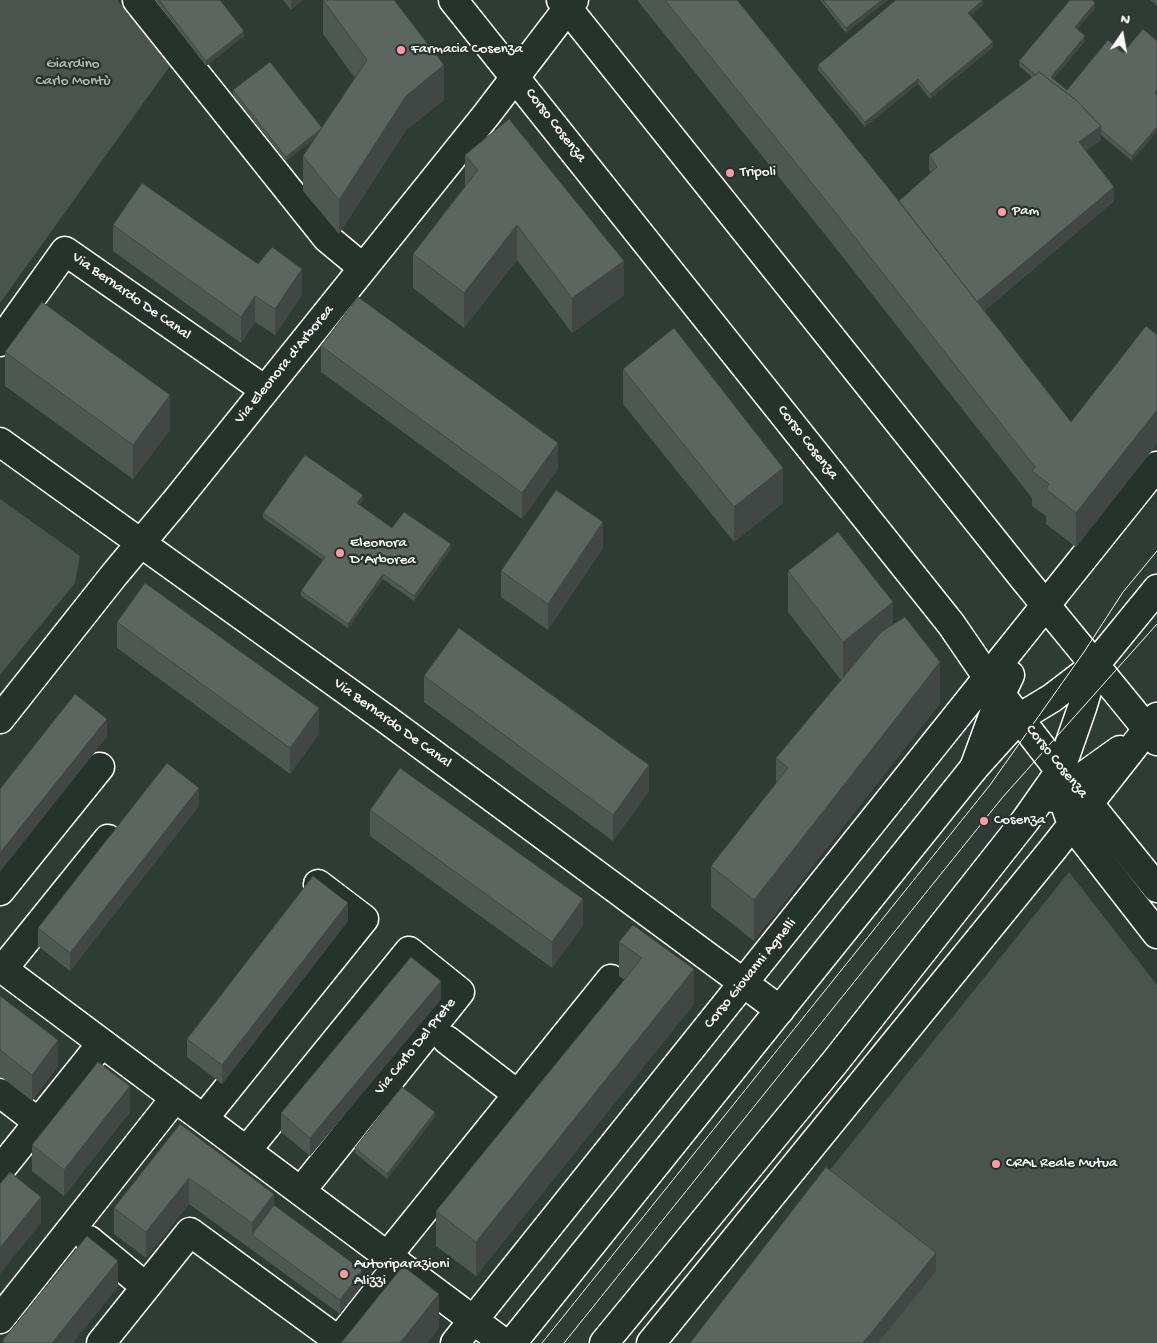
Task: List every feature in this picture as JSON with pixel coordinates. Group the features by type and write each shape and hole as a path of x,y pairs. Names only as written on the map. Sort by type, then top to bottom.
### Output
{"street":[{"path":"137,0 327,238 363,268"},
{"name":"Corso Cosenza","path":"453,0 945,617 994,686 1071,787 1157,888"},
{"path":"568,3 1095,666 1154,729"},
{"name":"Via Eleonora d'Arborea","path":"0,719 516,77 568,3"},
{"name":"Via Bernardo De Canal","path":"0,342 65,250 265,390"},
{"name":"Via Bernardo De Canal","path":"0,442 386,719 780,1010"},
{"name":"Corso Giovanni Agnelli","path":"456,1343 744,983 994,686 1046,605 1157,466"},
{"name":"Corso Giovanni Agnelli","path":"512,1343 974,768 1019,718 1052,698 1095,666 1157,589"},
{"name":"Corso Giovanni Agnelli","path":"651,1343 1072,825 1071,787 1082,708 1095,666"},
{"name":"Corso Giovanni Agnelli","path":"974,768 994,686"},
{"name":"Corso Giovanni Agnelli","path":"604,1343 835,1062 1025,821 1154,729"},
{"path":"0,891 100,767"},
{"path":"124,819 1,968 504,1343"},
{"path":"1072,825 1157,934"},
{"path":"204,1118 364,919 315,882"},
{"name":"Via Carlo Del Prete","path":"247,1150 409,951 460,992 301,1191"},
{"path":"101,1343 190,1232 338,1342 393,1260 518,1094 611,979"},
{"name":"Via Carlo Del Prete","path":"447,1040 518,1094"},
{"path":"0,1170 102,1043"},
{"path":"835,1062 861,1084"},
{"path":"0,1093 38,1122"},
{"path":"0,1318 175,1098"},
{"path":"73,1227 146,1287"}],"green space":[{"name":"Giardino Carlo Montù","path":"0,0 117,0 170,66 0,303"},
{"path":"0,499 80,556 75,583 0,675"},
{"name":"CRAL Reale Mutua","path":"1069,872 1157,985 1157,1343 691,1343"}],"building":[{"path":"159,0 220,0 244,31 206,61"},
{"path":"323,0 394,0 444,65 406,96 339,200 303,156 367,60"},
{"path":"665,0 737,0 889,189 1071,422 1146,326 1157,335 1157,410 1076,513 1046,489 1049,484 1032,471 1035,467 831,207"},
{"path":"823,0 882,0 846,28"},
{"path":"896,0 983,0 968,13 993,42 930,94 918,79 865,122 818,65"},
{"path":"1070,0 1092,0 1095,3 1075,27 1085,36 1051,77 1067,90 1108,40 1123,53 1143,29 1157,41 1157,90 1155,93 1157,95 1157,127 1132,156 1101,130 1101,126 1076,100 1039,72 1036,75 1019,61"},
{"path":"270,62 322,128 286,157 233,90"},
{"name":"Pam","path":"1039,72 1076,100 1101,126 1079,142 1114,187 977,302 899,201 937,167 929,155"},
{"path":"509,119 624,261 572,298 517,225 464,293 413,254 478,170 465,155"},
{"path":"142,183 258,264 272,247 302,269 275,309 255,296 241,317 113,225"},
{"path":"358,297 558,443 522,493 321,346"},
{"path":"42,302 170,395 133,445 5,352"},
{"path":"674,328 783,468 734,507 623,369"},
{"path":"305,455 363,495 357,503 392,528 404,512 451,544 414,596 383,574 348,624 301,591 325,557 263,513"},
{"path":"556,490 603,522 548,604 501,571"},
{"path":"838,532 893,602 843,642 788,571"},
{"path":"145,583 319,708 290,748 117,622"},
{"path":"905,617 940,662 754,900 711,866 788,768 776,758 881,632"},
{"path":"459,628 649,765 613,815 424,676"},
{"path":"75,694 107,719 0,853 0,789"},
{"path":"167,763 199,788 70,953 38,928"},
{"path":"400,768 583,899 552,942 370,810"},
{"path":"313,876 348,903 222,1065 187,1039"},
{"path":"633,925 694,969 476,1242 436,1211 642,958 619,942"},
{"path":"411,957 441,981 310,1138 281,1113"},
{"path":"0,996 58,1040 32,1075 0,1050"},
{"path":"98,1062 130,1086 64,1170 32,1145"},
{"path":"402,1087 435,1112 387,1174 355,1148"},
{"path":"180,1124 274,1194 252,1223 189,1178 146,1232 114,1208"},
{"path":"826,1167 936,1253 863,1343 690,1343"},
{"path":"10,1172 41,1197 0,1248 0,1184"},
{"path":"274,1205 362,1270 340,1300 252,1235"},
{"path":"87,1236 118,1261 52,1343 5,1343 2,1341"},
{"path":"403,1266 439,1294 400,1343 341,1343"}],"tram line":[{"path":"542,1343 990,785 1084,652 1123,592 1157,551"},
{"path":"564,1343 1002,798 1157,624"}],"place":[{"name":"Farmacia Cosenza","path":"401,50"},
{"name":"Tripoli","path":"730,173"},
{"name":"Pam","path":"1002,212"},
{"name":"Eleonora D’Arborea","path":"340,553"},
{"name":"Cosenza","path":"984,821"},
{"name":"CRAL Reale Mutua","path":"996,1164"},
{"name":"Autoriparazioni Alizzi","path":"344,1274"}]}
